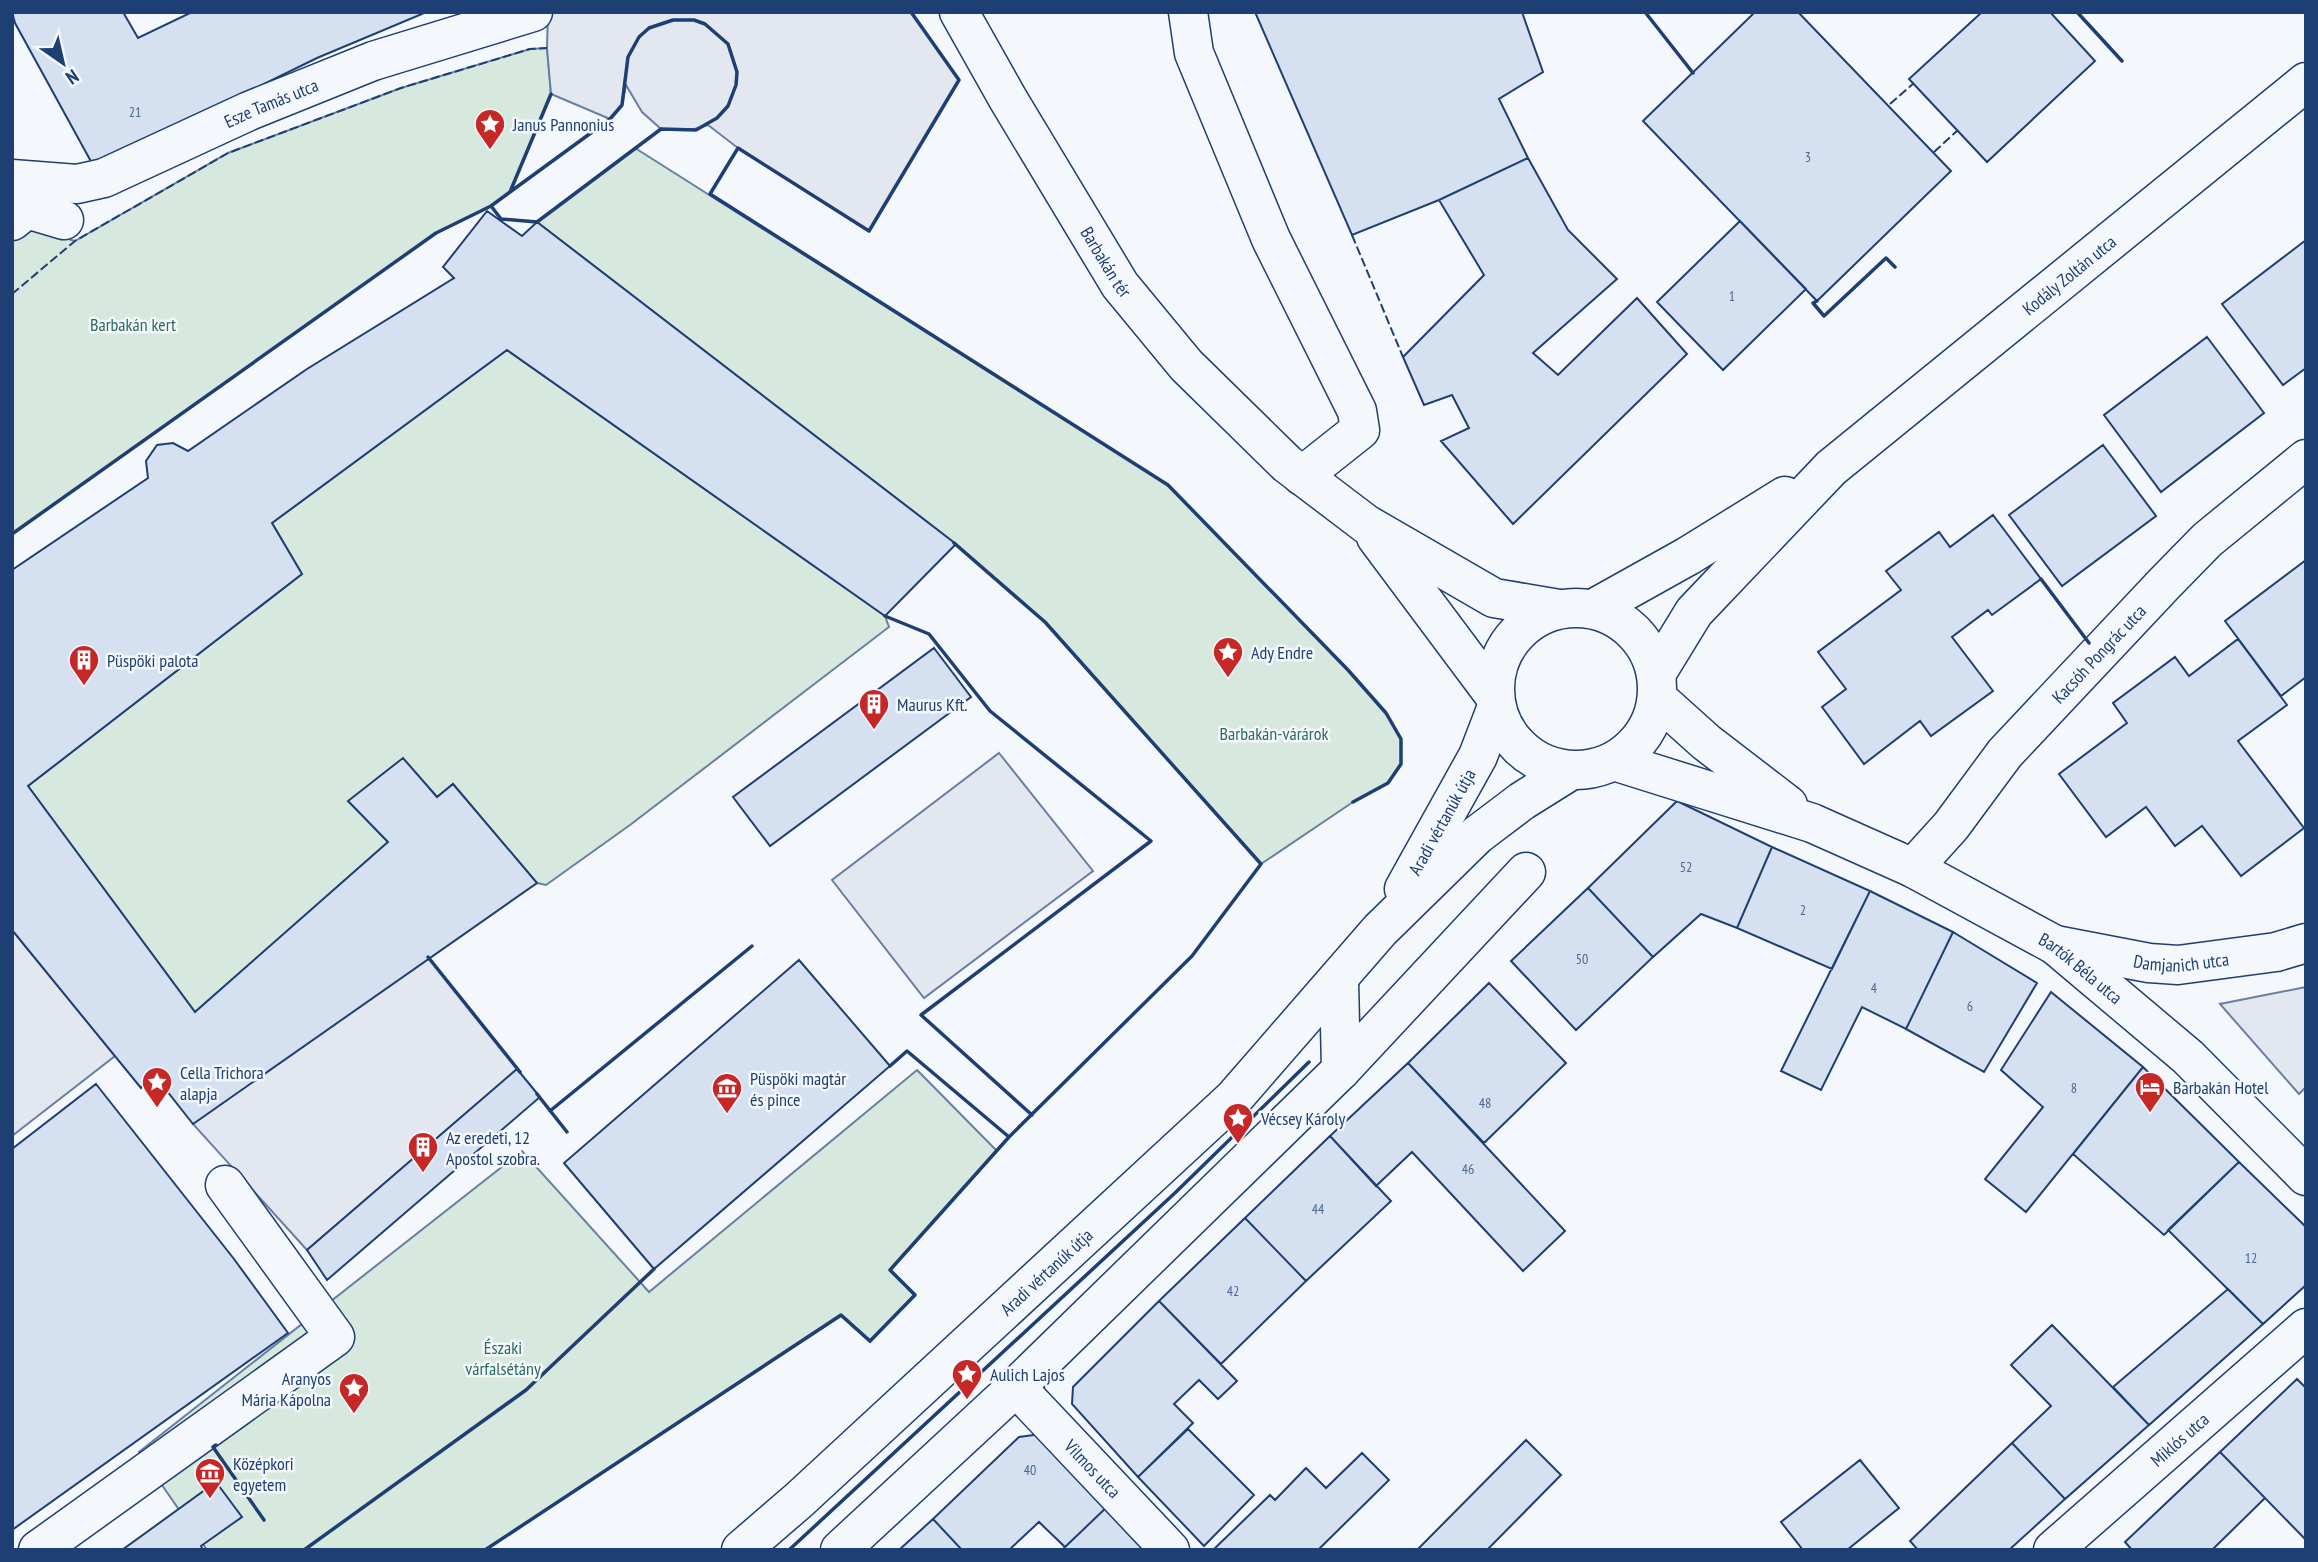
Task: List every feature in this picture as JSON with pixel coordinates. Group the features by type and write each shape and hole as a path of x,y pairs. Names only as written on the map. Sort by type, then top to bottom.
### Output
{"street":[{"name":"Esze Tamás utca","path":"21,197 104,178 249,111 373,61 533,12"},
{"name":"Barbakán tér","path":"960,12 1120,285 1186,365 1287,464 1366,524 1494,598 1576,609"},
{"path":"1188,12 1194,53 1271,239 1357,411 1360,430 1302,476"},
{"name":"Kodály Zoltán utca","path":"1657,686 1694,612 1831,468 2306,82"},
{"path":"21,197 64,220"},
{"name":"Kacsóh Pongrác utca","path":"1913,868 1951,826 2005,753 2164,584 2207,540 2306,459"},
{"name":"Kodály Zoltán utca","path":"1576,609 1688,556 1831,468"},
{"name":"Barbakán tér","path":"1366,524 1495,702"},
{"path":"1576,609 1615,617 1634,632 1648,652 1657,686 1650,723 1635,745 1614,761 1593,769 1570,771 1545,765 1523,752 1506,732 1495,702 1496,671 1504,649 1518,630 1537,616 1576,609"},
{"name":"Bartók Béla utca","path":"1657,686 1706,743 1812,823"},
{"name":"Aradi vértanúk útja","path":"1380,930 1478,756 1495,702"},
{"name":"Bartók Béla utca","path":"1614,761 1812,823 1913,868 2055,945 2188,1057 2306,1176"},
{"name":"Aradi vértanúk útja","path":"741,1550 1234,1098 1380,930 1477,835 1570,771"},
{"path":"840,1550 1016,1387 1341,1070 1526,872"},
{"name":"Damjanich utca","path":"2055,945 2149,963 2178,965 2276,951 2306,943"},
{"path":"1339,979 1341,1070"},
{"path":"38,1550 335,1337 225,1185"},
{"name":"Miklós utca","path":"2053,1550 2306,1328"},
{"name":"Vilmos utca","path":"1016,1387 1170,1550"}],"green space":[{"name":"Barbakán kert","path":"547,48 551,94 510,192 491,206 436,233 12,534 12,223 75,241 228,153 401,88 530,49"},
{"name":"Barbakán-várárok","path":"635,148 1168,485 1348,670 1386,713 1401,739 1401,764 1388,783 1353,802 1261,864 1045,622 956,544 537,222"},
{"path":"507,350 885,616 889,627 630,825 546,885 537,883 453,784 437,797 403,759 349,801 388,842 195,1012 28,786 302,574 272,523"},
{"name":"Északi várfalsétány","path":"917,1070 997,1151 890,1270 915,1294 870,1342 841,1316 485,1550 207,1550 139,1452 522,1151 649,1292"}],"shaded area":[{"path":"548,12 911,12 959,80 869,231 738,148 708,125 691,130 661,129 642,112 626,85 622,105 610,119 551,94 547,48"},
{"path":"999,753 1093,871 924,998 832,880"},
{"path":"12,930 115,1056 12,1136"},
{"path":"428,957 517,1069 307,1250 193,1124"},
{"path":"2306,987 2306,1087 2299,1094 2220,1004"}],"building":[{"path":"12,12 123,12 138,38 192,12 422,14 317,58 94,167 15,23"},
{"path":"1255,12 1522,12 1543,72 1499,99 1528,158 1439,200 1352,235"},
{"path":"1755,12 1798,12 1951,171 1817,301 1643,121"},
{"path":"1982,12 2050,12 2095,61 1987,162 1909,79"},
{"path":"1528,158 1568,230 1617,279 1533,353 1558,375 1637,298 1687,354 1513,524 1441,441 1469,428 1452,395 1424,405 1403,357 1484,275 1439,200"},
{"name":"Püspöki palota","path":"487,211 522,236 537,222 956,544 885,616 507,350 272,523 302,574 28,786 195,1012 388,842 348,801 403,758 437,797 453,784 537,883 193,1124 155,1076 141,1088 12,930 12,570 148,478 146,461 157,445 173,443 188,451 307,369 454,278 443,267"},
{"path":"1740,221 1806,289 1723,370 1657,302"},
{"path":"2306,240 2306,368 2283,385 2222,304"},
{"path":"2207,337 2264,413 2161,492 2104,415"},
{"path":"2103,445 2156,516 2062,586 2009,515"},
{"path":"1993,515 2041,579 1992,615 1988,610 1952,637 1993,691 1931,736 1920,721 1864,764 1822,707 1846,689 1818,652 1901,590 1886,571 1939,532 1950,547"},
{"path":"2306,560 2306,677 2281,696 2225,621"},
{"path":"2238,639 2287,705 2238,741 2304,828 2241,876 2202,826 2175,846 2146,807 2106,837 2059,774 2127,723 2113,703 2175,657 2189,676"},
{"name":"Maurus Kft.","path":"934,648 971,697 770,846 733,797"},
{"path":"1677,801 1772,847 1737,928 1701,914 1653,957 1588,888"},
{"path":"1772,847 1870,891 1832,969 1737,928"},
{"path":"1588,888 1653,957 1576,1030 1511,961"},
{"path":"1870,891 1953,932 1906,1029 1862,1007 1821,1090 1781,1071"},
{"path":"1953,932 2037,983 1984,1072 1906,1029"},
{"name":"Püspöki magtár és pince","path":"799,960 890,1066 654,1269 564,1163"},
{"path":"1489,983 1566,1063 1484,1143 1408,1063"},
{"path":"2051,992 2143,1067 2026,1212 1985,1179 2043,1107 2001,1070"},
{"path":"1408,1063 1565,1231 1523,1271 1412,1152 1376,1186 1330,1136"},
{"path":"2143,1067 2239,1162 2164,1235 2073,1154"},
{"name":"Az eredeti, 12 Apostol szobra.","path":"517,1069 540,1097 327,1280 307,1250"},
{"path":"96,1084 234,1259 288,1333 12,1530 12,1149"},
{"path":"1330,1136 1391,1201 1306,1281 1245,1218"},
{"path":"2239,1162 2306,1227 2306,1285 2263,1324 2168,1230"},
{"path":"1245,1218 1306,1281 1221,1364 1159,1301"},
{"path":"2228,1289 2263,1324 2149,1425 2113,1387"},
{"path":"1159,1301 1237,1381 1218,1399 1199,1380 1174,1404 1193,1423 1138,1477 1072,1404 1073,1387"},
{"path":"2052,1325 2149,1425 2065,1499 2012,1443 2051,1406 2011,1365"},
{"path":"2297,1379 2306,1388 2306,1540 2220,1452"},
{"path":"1188,1429 1254,1495 1204,1546 1138,1477"},
{"path":"1041,1434 1110,1504 1065,1547 1039,1522 1009,1550 962,1550 933,1519 1019,1437"},
{"path":"1526,1440 1561,1475 1487,1550 1417,1550"},
{"path":"2012,1443 2065,1499 2009,1550 1918,1550 1910,1541"},
{"path":"2220,1452 2265,1498 2212,1550 2132,1550 2125,1542"},
{"path":"1362,1453 1389,1480 1318,1550 1213,1550 1270,1495 1275,1500 1306,1468 1326,1488"},
{"path":"1860,1460 1899,1508 1847,1550 1803,1550 1781,1522"},
{"name":"Középkori egyetem","path":"216,1482 242,1517 201,1546 203,1550 122,1550"},
{"path":"1110,1504 1154,1550 1062,1550 1065,1547"},
{"path":"933,1519 962,1550 899,1550"}],"fence":[{"path":"12,294 75,241 228,153 401,88 530,49 547,48"},
{"path":"1890,104 1914,83"},
{"path":"1934,152 1958,130"},
{"path":"1352,235 1403,357"}],"wall":[{"path":"911,12 959,80 869,231 738,148 710,194 1168,485 1348,670 1386,713 1401,739 1401,764 1388,783 1353,802"},
{"path":"1645,12 1693,73"},
{"path":"2077,12 2122,61"},
{"path":"12,534 436,233 491,206 501,219 537,222 661,129 696,130 717,118 728,106 736,85 737,72 728,44 705,24 694,20 673,20 649,28 639,37 628,57 622,105 610,119 510,192 551,94"},
{"path":"491,206 510,192"},
{"path":"1817,301 1813,303 1824,316 1886,258 1895,267"},
{"path":"485,1550 841,1315 870,1341 915,1295 890,1270 1009,1137 1192,956 1261,864 1045,622 954,543"},
{"path":"2041,579 2089,643"},
{"path":"885,616 929,634 990,711 1151,841 921,1015 1032,1115"},
{"path":"550,1111 752,946"},
{"path":"428,957 520,1072"},
{"path":"890,1066 907,1051 1009,1137"},
{"path":"789,1550 1176,1192 1309,1062"},
{"path":"537,1094 567,1132"},
{"path":"304,1550 526,1390 654,1269"},
{"path":"216,1445 213,1447 264,1520"}],"place":[{"name":"Janus Pannonius","path":"490,151"},
{"name":"Ady Endre","path":"1228,679"},
{"name":"Püspöki palota","path":"84,687"},
{"name":"Maurus Kft.","path":"874,731"},
{"name":"Cella Trichora alapja","path":"157,1109"},
{"name":"Barbakán Hotel","path":"2150,1114"},
{"name":"Püspöki magtár és pince","path":"727,1115"},
{"name":"Vécsey Károly","path":"1238,1145"},
{"name":"Az eredeti, 12 Apostol szobra.","path":"423,1174"},
{"name":"Aulich Lajos","path":"967,1401"},
{"name":"Aranyos Mária Kápolna","path":"354,1415"},
{"name":"Középkori egyetem","path":"210,1500"}]}
